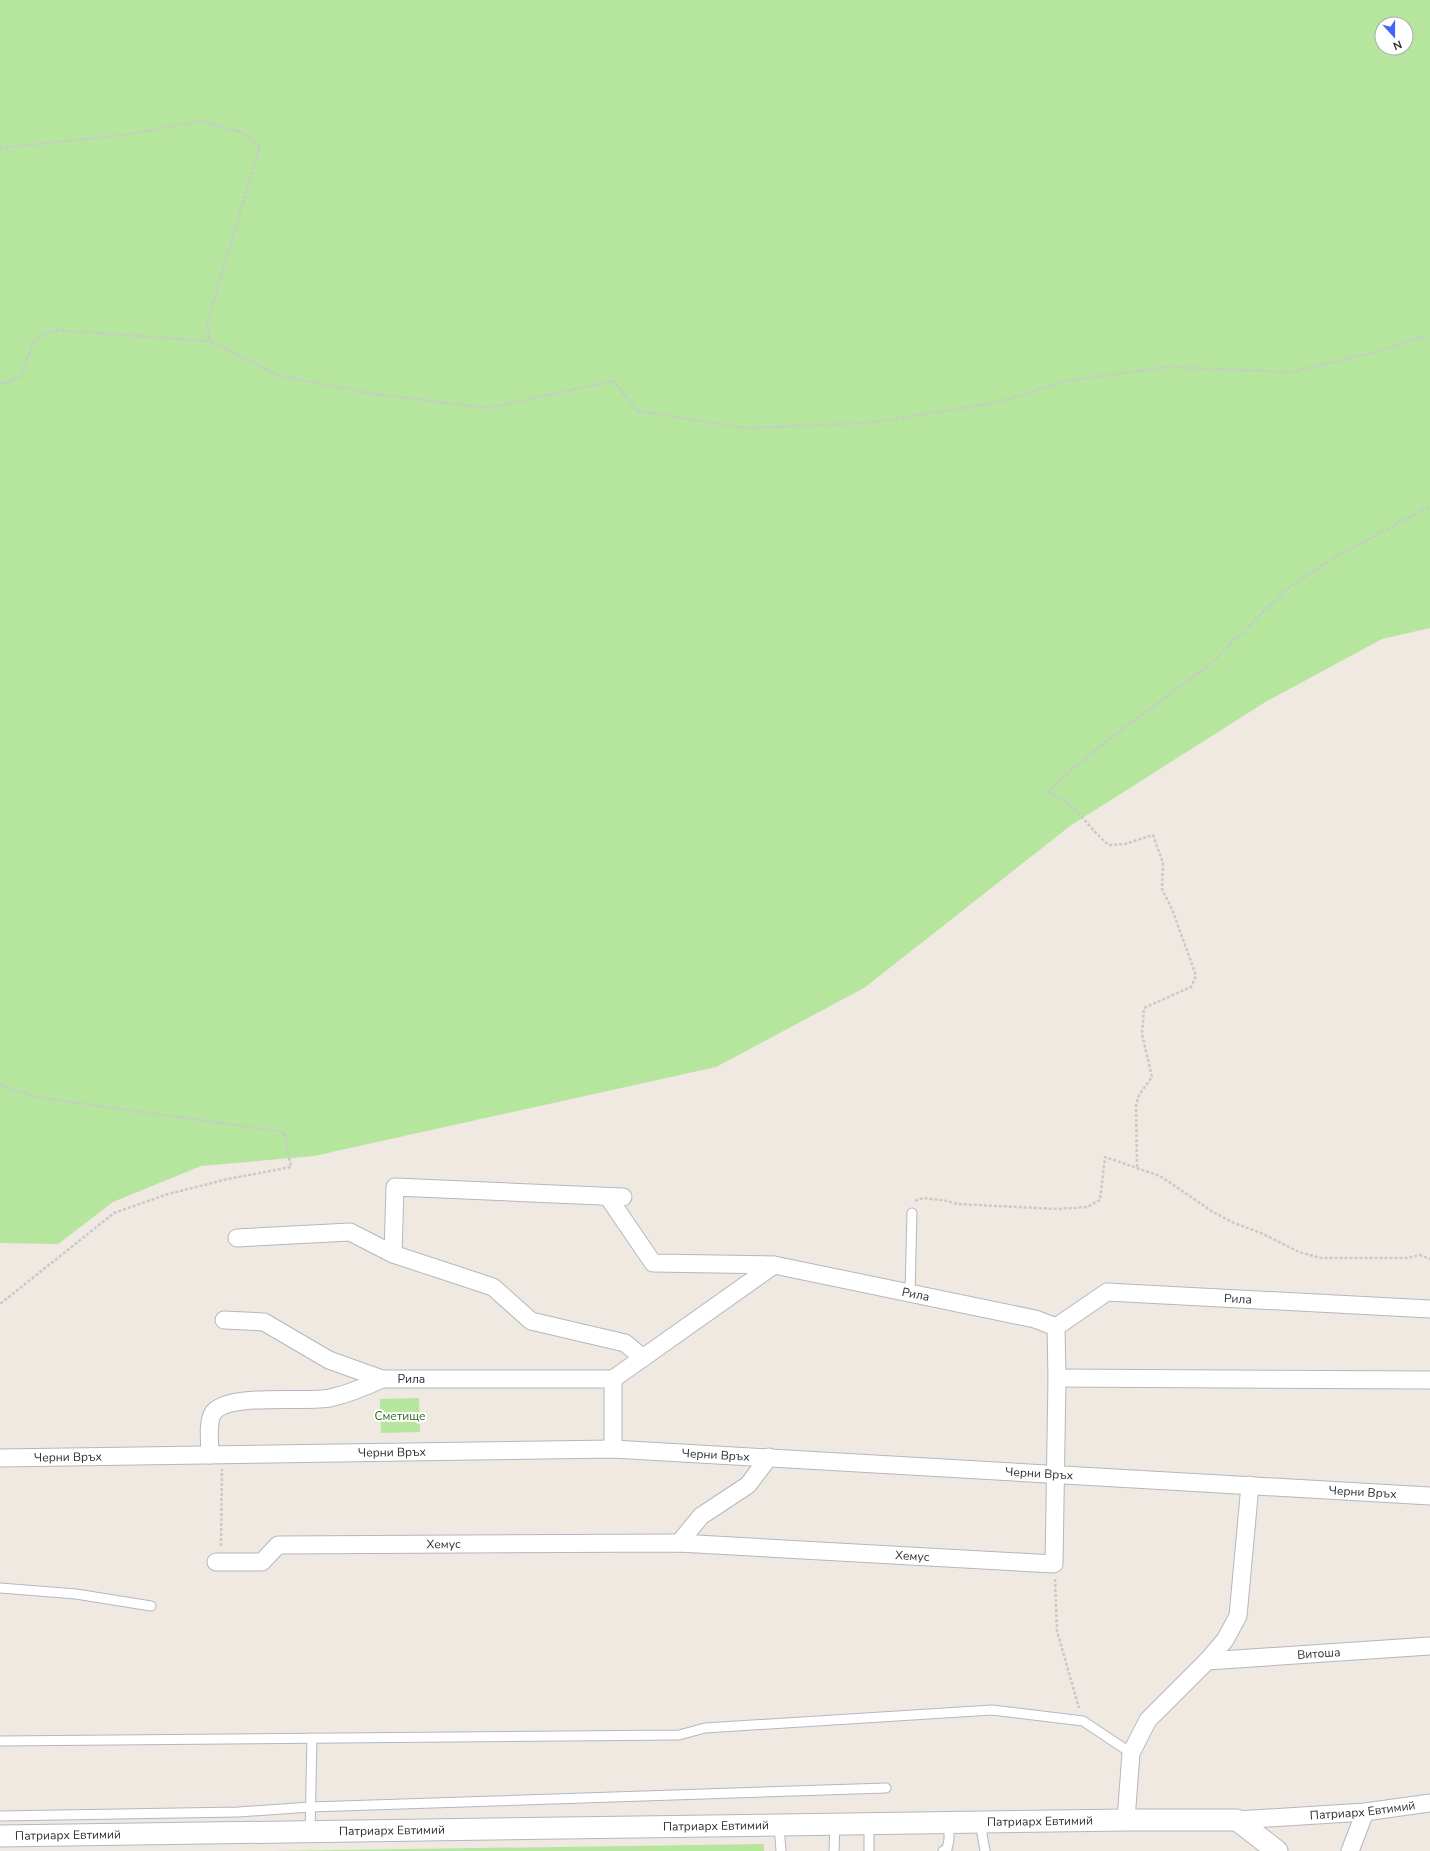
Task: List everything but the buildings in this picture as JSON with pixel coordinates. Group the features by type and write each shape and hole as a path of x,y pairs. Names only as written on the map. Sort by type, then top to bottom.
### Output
{"street":[{"name":"Рила","path":"394,1254 394,1187 616,1197 654,1263 774,1265 1035,1319 1056,1327 1107,1292 1430,1309"},
{"path":"237,1238 350,1232 394,1254 493,1287 531,1321 625,1344 643,1358"},
{"path":"613,1449 613,1379 774,1265"},
{"name":"Рила","path":"224,1320 264,1322 329,1360 382,1380 613,1379"},
{"path":"1054,1564 1057,1378 1056,1327"},
{"path":"1057,1378 1430,1380"},
{"path":"216,1455 210,1422 213,1413 219,1406 254,1400 328,1399 382,1380"},
{"name":"Черни Връх","path":"0,1458 613,1449 1430,1496"},
{"path":"679,1543 701,1516 748,1485 769,1457"},
{"path":"1126,1820 1131,1753 1148,1720 1207,1661 1225,1640 1238,1616 1250,1485"},
{"name":"Хемус","path":"218,1562 262,1562 278,1545 679,1543 1054,1564"},
{"name":"Витоша","path":"1207,1661 1430,1646"},
{"name":"Патриарх Евтимий","path":"0,1836 949,1822 1237,1820 1365,1812 1430,1803"},
{"path":"1350,1851 1365,1812"},
{"path":"1237,1820 1277,1851"}],"lane":[{"path":"910,1293 912,1213"},
{"path":"0,1588 76,1594 151,1606"},
{"path":"0,1741 679,1735 705,1728 992,1710 1082,1721 1131,1753"},
{"path":"310,1832 312,1738"},
{"path":"0,1816 238,1812 310,1807 886,1788"},
{"path":"943,1851 947,1849 949,1840 949,1822"},
{"path":"980,1822 985,1851"},
{"path":"834,1851 835,1824"},
{"path":"869,1824 869,1851"},
{"path":"779,1825 781,1851"}],"path":[{"path":"0,148 124,134 201,121 243,133 260,146 207,323 210,342"},
{"path":"0,383 3,384 21,376 34,341 54,330 210,342 277,375 374,394 488,408 613,381 638,411 745,428 868,423 994,403 1068,381 1166,367 1292,372 1376,352 1422,337 1430,340"},
{"path":"1137,1167 1136,1105 1139,1095 1152,1077 1142,1034 1144,1008 1191,987 1196,976 1172,909 1162,889 1163,863 1153,835 1126,844 1109,845 1088,825 1072,804 1048,793 1063,777 1108,740 1209,665 1290,586 1339,555 1430,506"},
{"path":"0,1084 35,1097 284,1132 292,1167 220,1180 168,1194 114,1213 0,1304"},
{"path":"912,1213 915,1201 923,1198 943,1200 958,1204 1004,1208 1057,1209 1087,1207 1100,1200 1105,1157 1160,1176 1213,1212 1234,1223 1261,1233 1300,1252 1321,1258 1408,1258 1420,1255 1430,1259"},
{"path":"216,1455 218,1562"},
{"path":"1054,1564 1057,1631 1082,1721"}],"green space":[{"path":"0,0 1430,0 1430,628 1382,639 1267,701 1070,826 864,988 716,1067 314,1156 201,1166 113,1202 58,1244 0,1243"},
{"name":"Сметище","path":"419,1398 420,1432 381,1433 380,1399"},
{"path":"764,1844 764,1851 272,1851"}]}
